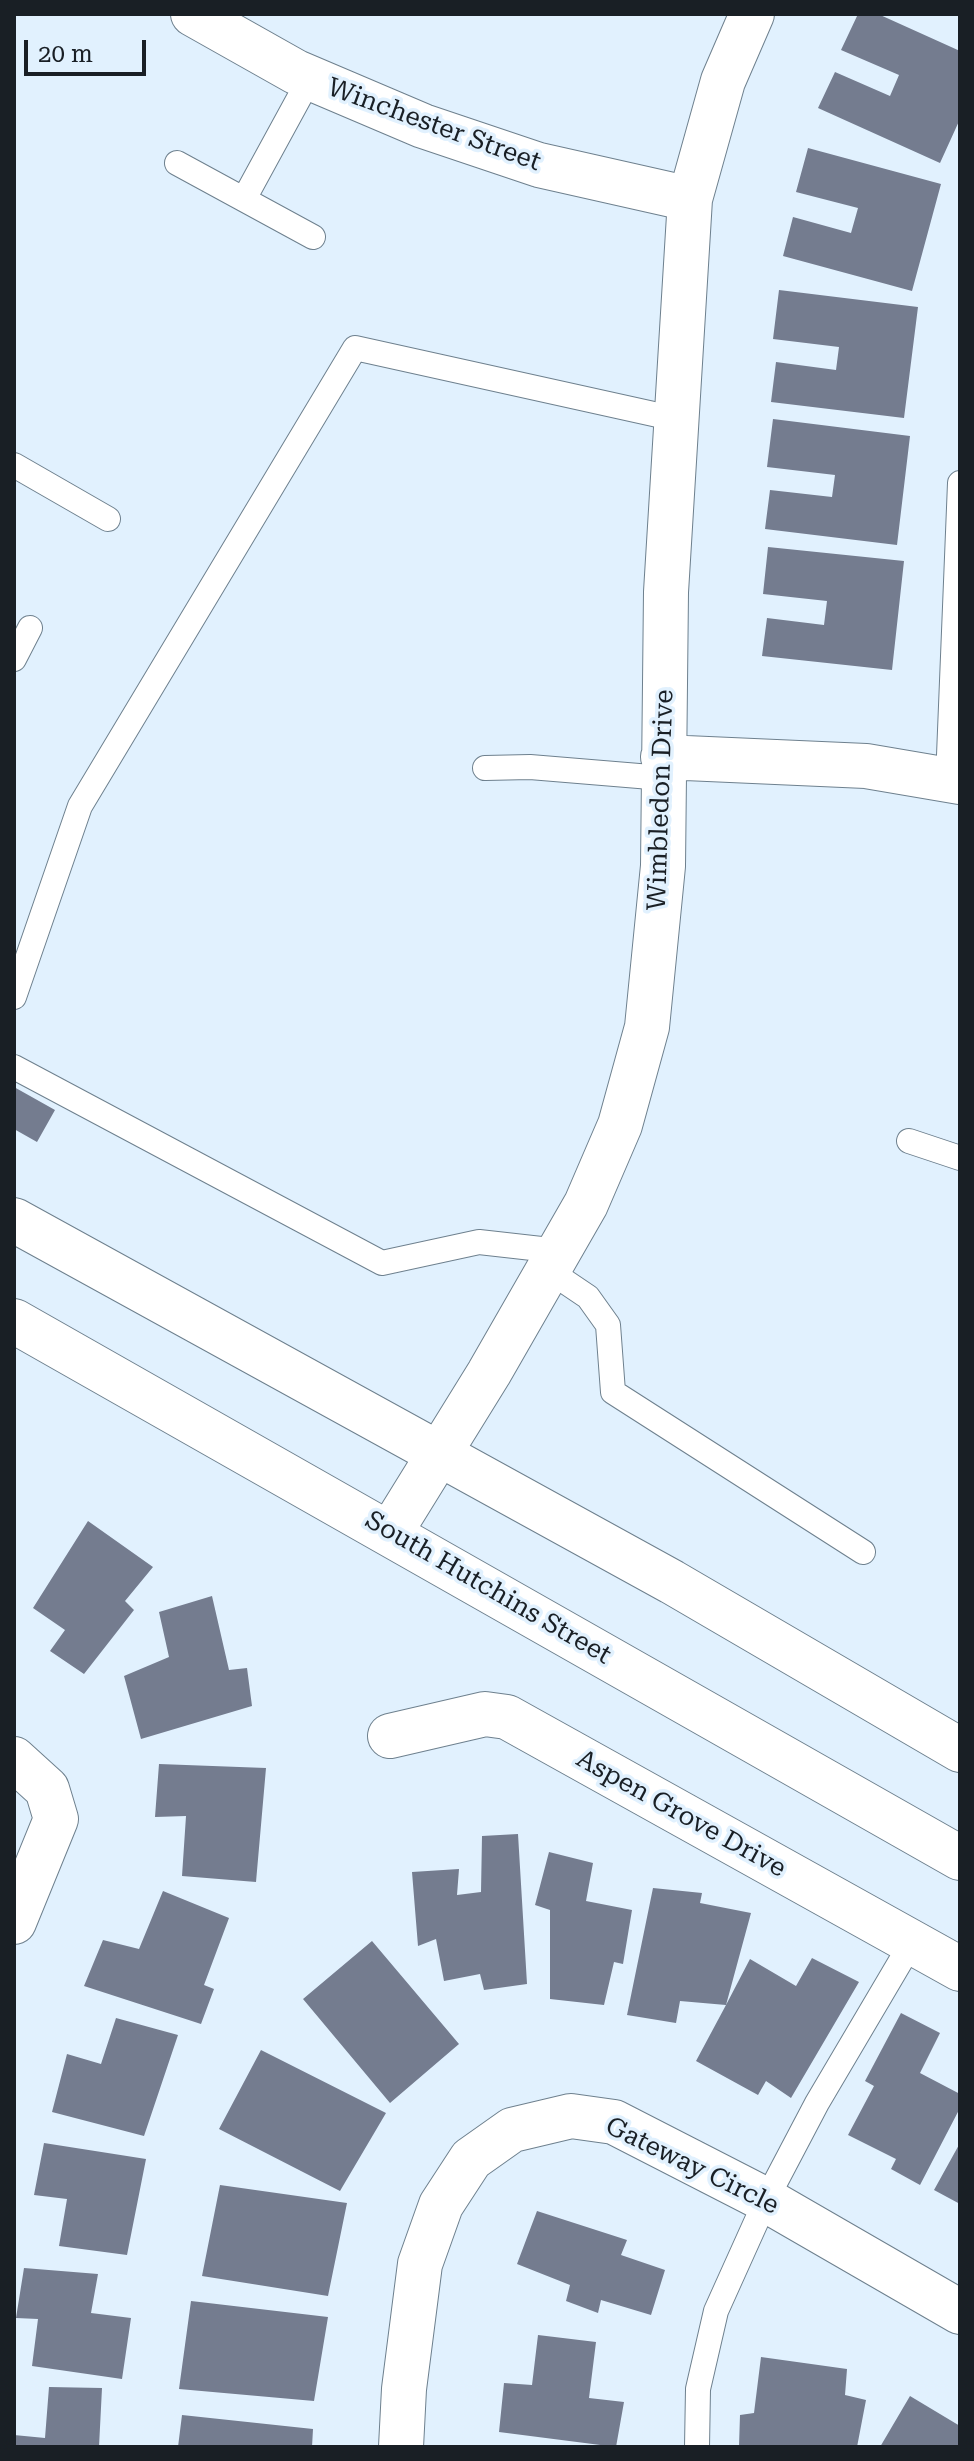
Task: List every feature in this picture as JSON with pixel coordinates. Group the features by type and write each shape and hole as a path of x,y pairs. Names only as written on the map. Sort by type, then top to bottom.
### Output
{"street":[{"name":"Winchester Street","path":"193,14 310,78 423,126 539,165 690,199"},
{"name":"Wimbledon Drive","path":"390,1533 489,1373 586,1204 620,1125 647,1027 663,866 666,592 690,199 723,81 752,14"},
{"path":"663,767 866,766 954,781"},
{"path":"14,1220 672,1582 960,1750"},
{"name":"South Hutchins Street","path":"14,1321 960,1858"},
{"name":"Aspen Grove Drive","path":"390,1736 485,1714 507,1717 960,1969"},
{"path":"14,1759 47,1789 56,1819 14,1922"},
{"name":"Gateway Circle","path":"401,2447 404,2389 420,2264 425,2249 441,2205 471,2159 512,2130 571,2116 614,2122 766,2200 960,2312"}],"lane":[{"path":"244,199 310,78"},
{"path":"177,163 313,237"},
{"path":"14,997 80,806 355,348 676,419"},
{"path":"14,465 108,519"},
{"path":"954,781 960,483"},
{"path":"14,659 30,628"},
{"path":"485,768 663,767"},
{"path":"14,1067 382,1263 479,1242 554,1260 588,1297 608,1325 613,1392 863,1552"},
{"path":"909,1141 960,1158"},
{"path":"697,2447 698,2389 716,2311 766,2200 817,2103 912,1942"}],"building":[{"path":"858,14 878,14 960,51 960,119 940,163 818,108 835,72 890,96 899,75 841,50"},
{"path":"808,148 941,184 912,291 783,256 793,217 851,233 858,208 796,192"},
{"path":"779,290 918,307 904,418 771,402 776,362 836,370 839,347 773,339"},
{"path":"773,419 910,436 897,545 765,529 770,490 832,497 835,475 767,467"},
{"path":"768,547 904,561 892,670 762,656 767,618 824,625 827,601 763,594"},
{"path":"14,1087 55,1110 37,1142 14,1129"},
{"path":"88,1521 153,1567 125,1601 134,1610 84,1674 50,1651 65,1630 33,1608"},
{"path":"212,1596 229,1670 247,1668 252,1706 141,1739 124,1676 169,1657 159,1612"},
{"path":"159,1764 266,1768 256,1882 182,1876 186,1816 155,1817"},
{"path":"518,1834 527,1984 484,1990 480,1974 444,1981 436,1939 418,1946 412,1872 459,1869 457,1895 481,1892 482,1836"},
{"path":"549,1852 593,1863 586,1901 632,1910 623,1964 614,1962 604,2005 550,1999 550,1910 535,1905"},
{"path":"653,1888 702,1893 700,1903 751,1913 726,2005 680,2001 676,2023 627,2015"},
{"path":"163,1891 229,1918 204,1985 214,1989 201,2024 84,1986 103,1940 139,1949"},
{"path":"372,1941 459,2044 390,2103 303,1999"},
{"path":"812,1958 859,1982 791,2098 766,2081 758,2095 696,2061 750,1959 796,1986"},
{"path":"901,2013 940,2033 920,2073 960,2094 960,2108 920,2185 891,2169 896,2159 848,2135 874,2086 865,2081"},
{"path":"116,2018 178,2035 144,2136 52,2112 67,2054 101,2064"},
{"path":"261,2050 386,2113 340,2191 219,2129"},
{"path":"44,2143 146,2159 127,2255 59,2246 67,2199 34,2195"},
{"path":"960,2143 960,2204 934,2190"},
{"path":"220,2185 347,2203 328,2296 202,2276"},
{"path":"537,2211 627,2240 621,2255 665,2270 651,2315 601,2300 598,2313 566,2301 570,2285 517,2264"},
{"path":"24,2268 98,2274 91,2313 131,2318 122,2379 32,2366 38,2319 16,2318"},
{"path":"191,2301 328,2317 314,2401 179,2389"},
{"path":"538,2335 596,2342 589,2398 624,2402 616,2447 499,2432 504,2383 532,2385"},
{"path":"761,2357 847,2369 845,2395 866,2400 857,2447 739,2447 740,2415 754,2413"},
{"path":"49,2387 102,2388 99,2447 14,2447 14,2435 45,2438"},
{"path":"910,2396 960,2426 960,2447 880,2447"},
{"path":"182,2415 313,2429 312,2447 178,2447"}]}
